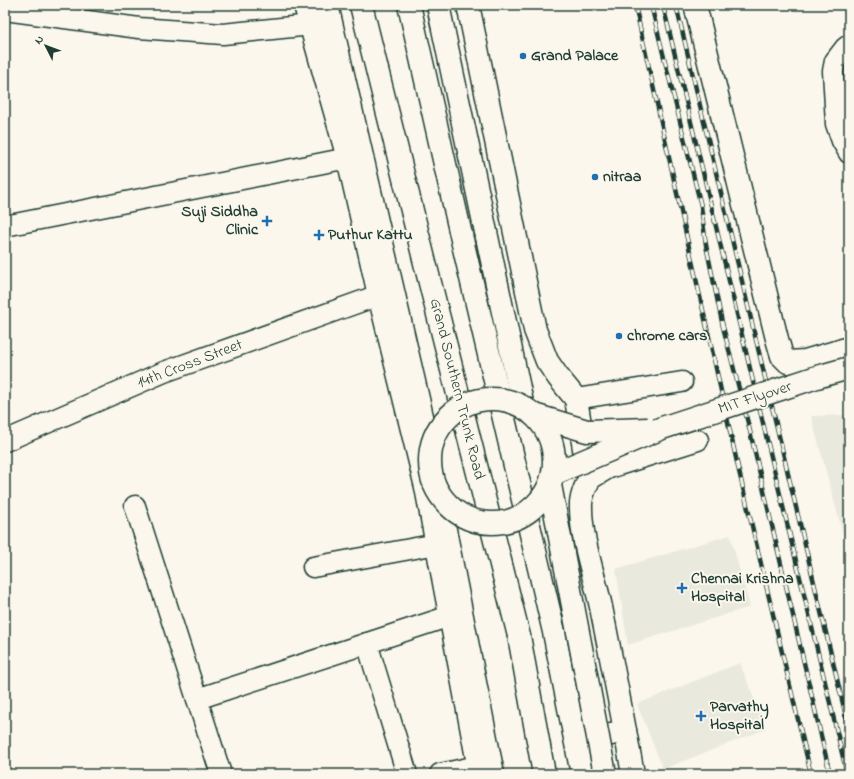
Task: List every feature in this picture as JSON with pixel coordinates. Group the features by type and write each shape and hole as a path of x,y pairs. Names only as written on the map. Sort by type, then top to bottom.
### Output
{"main road":[{"path":"327,5 430,451 432,480 438,494 484,771"},
{"name":"Grand Southern Trunk Road","path":"361,5 520,636 544,774"},
{"path":"409,5 463,244 554,632 582,774"},
{"path":"438,5 529,411"},
{"path":"468,5 535,330 547,361 576,399 589,480 584,490 581,502 584,538 600,606 633,774"},
{"path":"694,5 782,356 788,362 805,361 849,348"},
{"path":"308,15 348,158 379,295 426,487 450,616 484,771"},
{"name":"MIT Flyover","path":"551,479 662,428 849,368"},
{"path":"430,451 437,432 449,416 465,405 484,399 504,400 529,411 544,427 551,442 554,458 551,479 540,501 524,514 506,522 487,524 468,519 451,509 438,494"},
{"name":"MIT Flyover","path":"529,411 587,431 662,428"},
{"path":"551,479 605,774"},
{"path":"576,742 625,731"}],"street":[{"path":"5,10 139,28 222,34 308,15"},
{"path":"849,45 840,52 835,61 833,71 836,124 844,131 842,141 849,153"},
{"path":"5,226 348,158"},
{"name":"14th Cross Street","path":"5,441 164,372 379,295"},
{"path":"576,399 682,382"},
{"path":"589,480 608,468 698,440"},
{"path":"134,506 221,774"},
{"path":"313,567 437,544"},
{"path":"197,698 450,616"},
{"path":"368,643 408,774"},
{"path":"440,774 484,771"}],"shaded area":[{"path":"849,415 849,556 811,416"},
{"name":"Chennai Krishna Hospital","path":"730,535 750,607 628,645 616,569"},
{"name":"Parvathy Hospital","path":"740,663 766,729 663,769 637,704"}],"railway":[{"path":"635,5 738,467 811,774"},
{"path":"651,5 701,206 706,245 723,327 749,427 830,774"},
{"path":"663,5 847,774"},
{"path":"676,5 849,729"}],"place":[{"name":"Grand Palace","path":"523,56"},
{"name":"nitraa","path":"595,177"},
{"name":"Suji Siddha Clinic","path":"267,221"},
{"name":"Puthur Kattu","path":"319,235"},
{"name":"chrome cars","path":"619,336"},
{"name":"Chennai Krishna Hospital","path":"682,588"},
{"name":"Parvathy Hospital","path":"701,716"}]}
